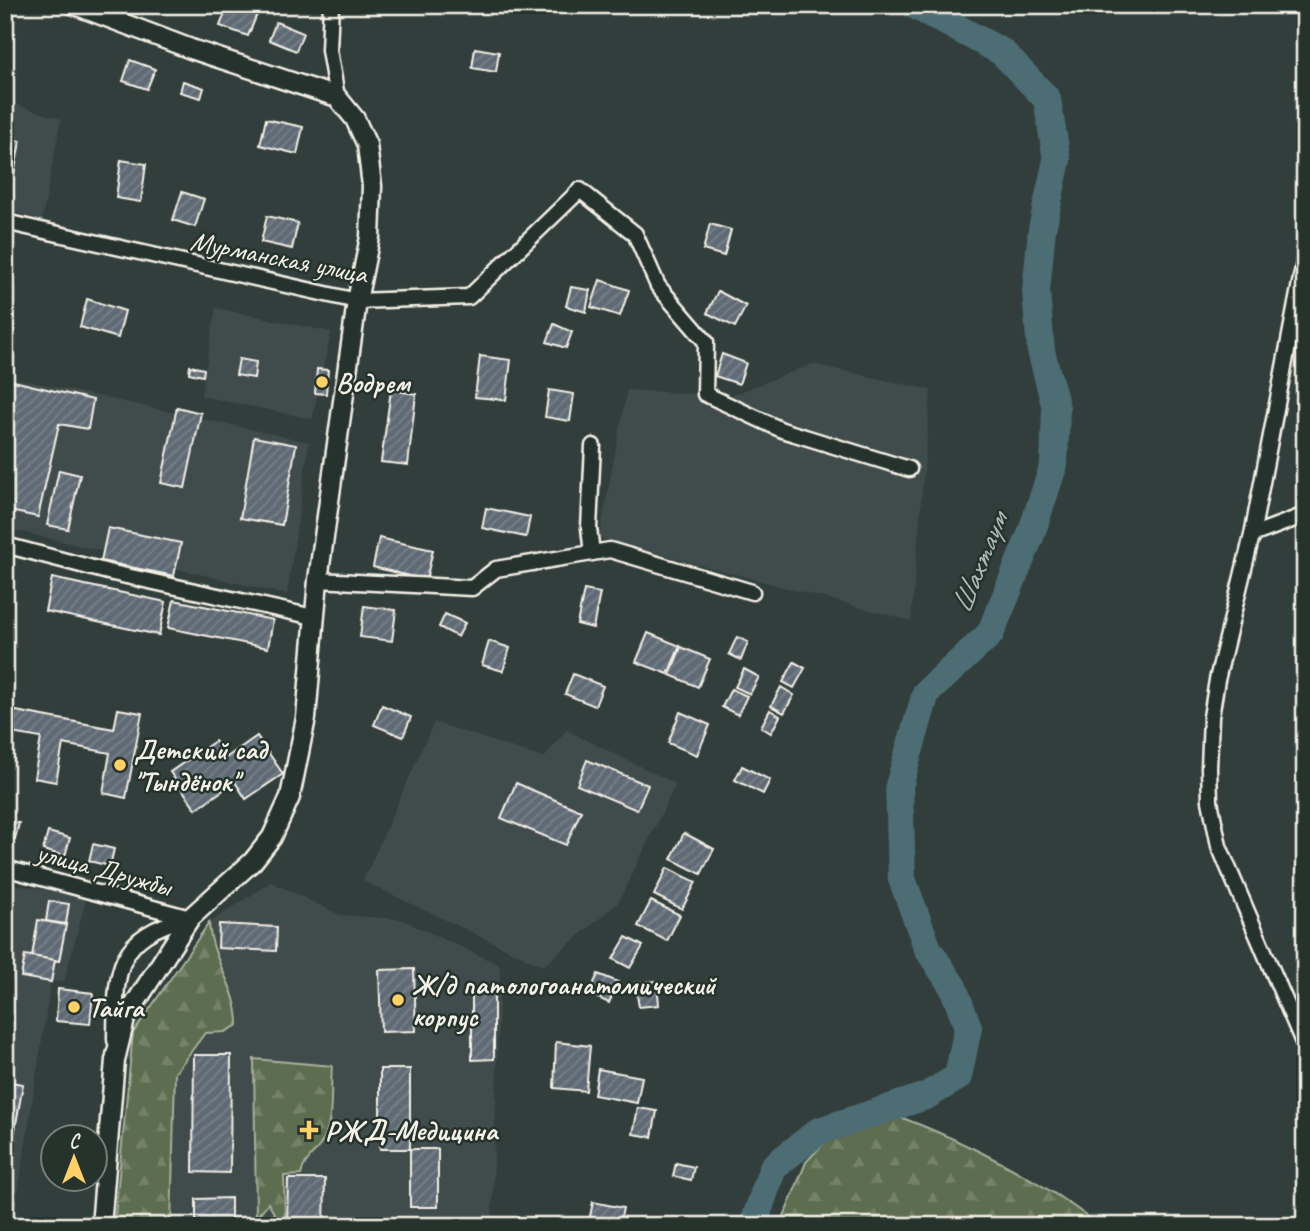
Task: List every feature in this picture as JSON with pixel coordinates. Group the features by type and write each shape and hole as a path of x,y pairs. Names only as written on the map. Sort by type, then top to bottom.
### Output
{"street":[{"path":"75,5 191,50 337,97"},
{"path":"115,1060 125,1019 190,918 253,861 272,837 286,807 302,749 318,580 357,301 370,237 372,187 367,145 355,119 337,97 329,50 331,5"},
{"name":"Мурманская улица","path":"5,222 357,301 469,297 580,190 635,234 658,286 706,342 705,394 782,430 909,468"},
{"path":"1305,257 1252,535 1211,717 1210,801 1219,846 1305,1047"},
{"path":"592,552 589,528 593,446"},
{"path":"1252,535 1305,515"},
{"path":"5,545 108,572 314,617"},
{"path":"318,580 472,588 496,569 610,550 752,592"},
{"name":"улица Дружбы","path":"5,868 190,918"},
{"path":"101,1226 115,1060 116,1002 123,957 144,935 164,924 190,918"}],"shaded area":[{"path":"5,101 61,119 42,220 5,210"},
{"path":"216,308 331,332 312,419 201,396"},
{"path":"812,364 931,390 911,621 599,538 627,390 730,396"},
{"path":"5,376 309,442 287,595 5,528"},
{"path":"434,722 544,758 566,730 676,784 618,903 543,966 363,881"},
{"name":"РЖД-Медицина","path":"271,882 340,915 400,919 500,965 492,1226 114,1226 133,1033 209,923"},
{"path":"5,883 87,896 64,982 51,981 14,1219 5,1217"}],"green space":[{"path":"209,923 215,951 234,998 238,1025 225,1032 205,1033 175,1073 171,1226 114,1226 133,1033"},
{"path":"254,1059 332,1066 327,1130 301,1175 284,1176 285,1220 277,1218 268,1203 256,1218"},
{"path":"900,1117 1004,1164 1055,1194 1099,1226 780,1226 806,1162 831,1136"}],"building":[{"path":"196,5 217,5 214,13"},
{"path":"228,5 241,5 258,12 248,36 220,26"},
{"path":"276,22 303,33 296,51 269,40"},
{"path":"475,48 499,52 496,72 472,68"},
{"path":"130,60 155,69 147,89 123,81"},
{"path":"183,81 204,88 201,98 180,92"},
{"path":"266,119 303,127 297,154 260,145"},
{"path":"5,138 20,141 14,175 5,174"},
{"path":"121,160 146,164 141,202 116,198"},
{"path":"182,192 204,199 195,227 173,220"},
{"path":"267,216 298,223 292,249 261,242"},
{"path":"710,224 731,230 724,256 703,250"},
{"path":"600,280 629,290 620,316 591,307"},
{"path":"571,287 590,290 586,312 566,306"},
{"path":"718,291 746,306 735,327 707,313"},
{"path":"87,299 125,311 118,338 80,327"},
{"path":"554,324 572,332 566,348 547,342"},
{"path":"722,354 746,363 739,384 715,376"},
{"path":"480,356 511,360 506,400 475,397"},
{"path":"239,359 256,362 254,378 236,375"},
{"path":"190,366 204,369 203,376 189,373"},
{"name":"Водрем","path":"317,369 328,370 326,394 315,393"},
{"path":"5,379 93,400 88,429 59,424 38,517 5,510"},
{"path":"391,390 416,394 408,465 381,462"},
{"path":"549,390 574,394 570,421 545,417"},
{"path":"177,407 201,413 185,488 161,483"},
{"path":"254,437 296,445 282,525 240,518"},
{"path":"59,470 80,475 68,529 47,525"},
{"path":"486,508 530,517 526,537 482,528"},
{"path":"108,528 181,543 174,576 101,561"},
{"path":"379,538 433,550 426,580 373,567"},
{"path":"52,578 166,602 159,635 45,611"},
{"path":"584,590 600,593 593,628 577,624"},
{"path":"174,600 273,620 268,648 168,628"},
{"path":"364,606 396,610 392,641 360,637"},
{"path":"445,614 465,623 458,637 439,627"},
{"path":"648,633 680,646 668,674 636,662"},
{"path":"737,637 748,642 741,660 729,654"},
{"path":"489,641 510,648 503,671 482,665"},
{"path":"681,647 710,659 698,687 670,675"},
{"path":"794,662 805,668 794,688 783,682"},
{"path":"744,669 759,677 750,694 735,687"},
{"path":"573,674 603,686 595,706 565,694"},
{"path":"781,687 794,695 784,713 771,706"},
{"path":"731,689 747,696 738,715 722,707"},
{"path":"382,705 411,717 403,737 374,725"},
{"name":"Детский сад \"Тындёнок\"","path":"5,709 114,729 118,709 142,713 126,798 103,793 110,753 63,744 56,782 34,778 41,738 5,732"},
{"path":"770,710 780,716 771,733 761,727"},
{"path":"680,712 710,725 697,755 668,743"},
{"path":"257,736 283,774 246,799 235,782 196,809 170,772 215,741 227,757"},
{"path":"587,760 648,785 637,810 577,785"},
{"path":"742,766 770,780 763,794 735,780"},
{"path":"516,783 581,811 566,845 501,818"},
{"path":"5,821 19,823 15,839 5,837"},
{"path":"48,832 70,838 65,856 43,850"},
{"path":"684,833 714,849 701,874 671,859"},
{"path":"93,844 114,849 110,866 89,861"},
{"path":"667,868 696,882 682,909 654,895"},
{"path":"49,901 69,904 66,924 46,921"},
{"path":"651,901 680,915 667,941 638,926"},
{"path":"5,917 13,918 5,958"},
{"path":"38,920 66,925 59,961 32,956"},
{"path":"219,924 277,927 276,951 218,948"},
{"path":"626,937 643,946 630,968 613,959"},
{"path":"25,955 55,960 51,982 21,977"},
{"name":"Ж/д патологоанатомический корпус","path":"414,969 416,1031 381,1032 379,970"},
{"path":"598,974 618,982 609,1003 589,994"},
{"path":"5,976 11,977 5,1013"},
{"path":"657,981 659,1005 639,1007 635,983"},
{"path":"472,988 494,989 494,1059 472,1060"},
{"name":"Тайга","path":"58,989 93,993 90,1024 56,1021"},
{"path":"556,1042 590,1046 586,1091 554,1088"},
{"path":"194,1055 231,1055 230,1173 193,1172"},
{"path":"380,1069 410,1069 410,1149 380,1149"},
{"path":"598,1069 642,1077 637,1103 594,1095"},
{"path":"5,1081 23,1084 7,1176 5,1176"},
{"path":"638,1108 657,1111 652,1137 633,1134"},
{"path":"410,1149 438,1149 438,1207 410,1207"},
{"path":"676,1163 694,1167 691,1180 673,1176"},
{"path":"288,1179 325,1179 324,1226 287,1226"},
{"path":"231,1198 231,1226 196,1226 196,1199"},
{"path":"593,1202 623,1208 619,1226 588,1226"}],"waterway":[{"name":"Шахтаум","path":"753,1226 773,1167 819,1131 926,1096 958,1077 968,1027 953,987 928,949 902,879 899,786 926,693 990,634 1030,537 1054,464 1056,408 1041,351 1036,291 1042,229 1057,160 1047,99 1002,52 914,5"}],"place":[{"name":"Водрем","path":"322,382"},
{"name":"Детский сад \"Тындёнок\"","path":"120,765"},
{"name":"Ж/д патологоанатомический корпус","path":"398,1000"},
{"name":"Тайга","path":"74,1007"},
{"name":"РЖД-Медицина","path":"309,1130"}]}
